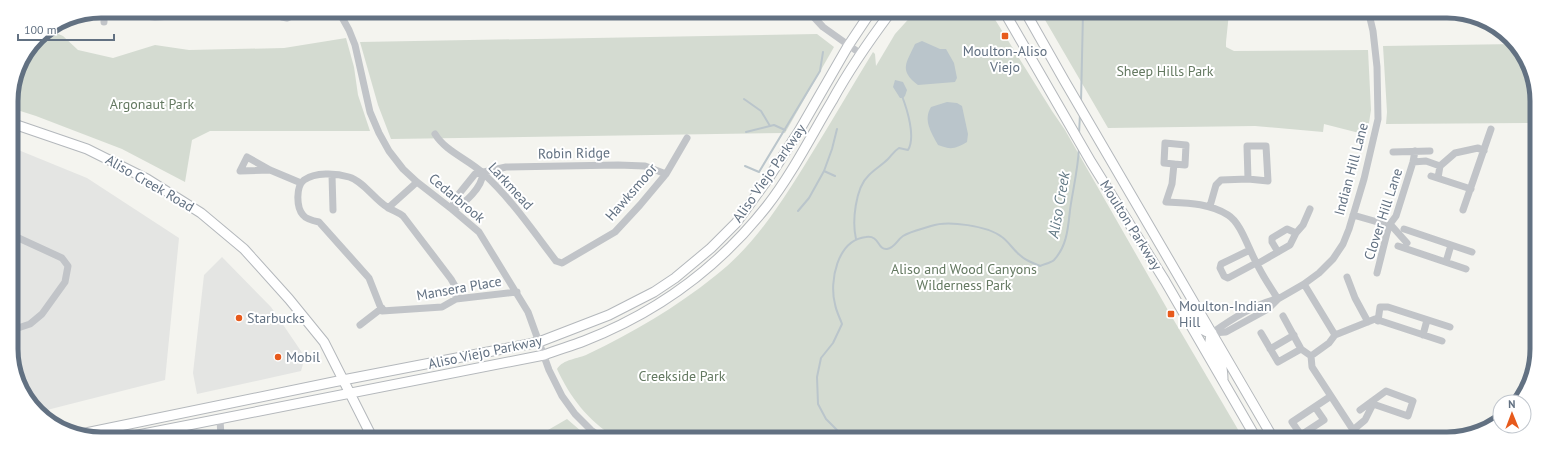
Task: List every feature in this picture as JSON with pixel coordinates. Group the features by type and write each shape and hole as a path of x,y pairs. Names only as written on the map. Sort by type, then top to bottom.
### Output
{"main road":[{"name":"Aliso Viejo Parkway","path":"97,432 343,380 539,342 609,315 654,292 676,278 712,248 736,222 768,179 799,132 848,46 867,18"},
{"name":"Aliso Viejo Parkway","path":"154,432 220,420 544,354 584,341 649,310 679,291 725,253 767,205 793,167 861,54 886,18"},
{"name":"Moulton Parkway","path":"1008,18 1092,162 1165,281 1252,432"},
{"name":"Moulton Parkway","path":"1029,18 1270,432"},
{"name":"Aliso Creek Road","path":"18,125 87,149 147,179 201,213 244,249 289,299 324,342 369,432"},
{"path":"1165,281 1178,291 1201,329 1204,332 1212,333 1210,341 1211,347 1221,364 1223,382"},
{"path":"185,426 187,421 234,411 241,402"}],"street":[{"name":"Cedarbrook","path":"342,18 355,45 370,112 378,133 404,169 479,232 528,312 555,382 569,406 594,432"},
{"path":"815,18 823,27 861,54"},
{"name":"Indian Hill Lane","path":"1212,333 1226,332 1268,309 1278,299 1320,273 1333,259 1343,244 1353,215 1373,144 1378,119 1377,67 1370,18"},
{"path":"1464,210 1491,129"},
{"name":"Larkmead","path":"434,134 441,143 482,173 510,201 556,261 562,263"},
{"name":"Hawksmoor","path":"562,263 615,232 666,174 687,138"},
{"path":"1210,206 1216,185 1221,180 1248,179 1268,181 1266,146 1247,146 1248,179"},
{"path":"1471,189 1434,177 1440,171 1440,166 1456,153 1478,148 1484,151"},
{"name":"Clover Hill Lane","path":"1377,273 1390,224 1396,216 1415,151"},
{"name":"Clover Hill Lane","path":"1393,152 1430,151"},
{"name":"Clover Hill Lane","path":"1413,162 1426,161 1440,166"},
{"path":"1174,164 1172,184 1166,202 1210,206 1230,216 1278,299"},
{"name":"Robin Ridge","path":"453,210 454,200 475,174 506,167 645,166 666,174"},
{"path":"270,170 301,184"},
{"path":"453,210 463,204 477,187 482,179 482,173"},
{"path":"332,175 333,210"},
{"path":"360,325 382,309 369,278 319,222 309,219 302,214 298,203 301,184 305,180 315,176 332,175 351,178 388,208 397,211 403,216 451,278 455,286 456,299"},
{"path":"469,181 477,187"},
{"path":"388,208 418,182"},
{"path":"1250,250 1221,264 1220,268 1224,276 1228,278 1290,245 1296,233 1304,225 1310,209"},
{"path":"1353,215 1390,224 1403,246 1466,269"},
{"path":"1278,252 1272,242 1272,238 1288,229 1296,233"},
{"path":"1404,229 1472,252"},
{"path":"1403,246 1413,232"},
{"path":"18,238 62,258 68,266 65,282 42,314 30,324 18,328"},
{"path":"1446,262 1452,245"},
{"path":"1347,277 1355,298 1368,322"},
{"path":"1304,284 1335,335"},
{"name":"Mansera Place","path":"382,309 384,311 442,307 456,299 517,292"},
{"path":"1378,320 1380,307 1388,307 1450,327"},
{"path":"1283,316 1301,349 1311,356 1312,367 1353,430 1365,420 1372,403"},
{"path":"1311,356 1329,343 1335,335 1374,319 1442,342"},
{"path":"1423,335 1427,320"},
{"path":"1261,333 1278,362 1301,349"},
{"path":"1270,349 1294,335"},
{"path":"1360,410 1372,403 1386,391 1413,401 1408,416 1372,403"},
{"path":"1315,407 1331,396"},
{"path":"220,420 222,432"}],"shaded area":[{"path":"922,41 940,49 946,49 954,63 957,78 955,82 918,85 912,80 906,70 907,61 915,44"},
{"path":"895,80 903,82 907,90 903,98 900,98 893,87"},
{"path":"947,102 957,103 962,106 968,134 967,142 953,148 946,148 938,145 928,121 931,107"},
{"path":"18,150 87,178 179,238 165,380 45,410 32,395 22,376 18,349"},
{"path":"222,257 271,307 305,357 301,371 197,394 193,373 204,275"}],"green space":[{"name":"Aliso and Wood Canyons Wilderness Park","path":"909,18 994,18 1065,130 1239,432 607,432 596,424 581,408 574,399 557,369 563,363 584,356 605,346 654,319 685,299 731,263 759,232 784,198 873,52 875,54 876,66 895,34"},
{"name":"Sheep Hills Park","path":"1044,18 1228,18 1226,47 1234,51 1368,50 1371,110 1367,135 1324,124 1323,132 1255,126 1108,128"},
{"name":"Argonaut Park","path":"55,32 63,36 78,50 113,58 155,45 189,50 284,48 346,38 354,67 358,95 370,131 210,131 192,140 185,182 122,149 18,110 18,95 22,74 35,50"},
{"path":"817,34 834,47 785,133 391,139 378,105 360,42"},
{"path":"1507,44 1516,55 1526,74 1530,95 1530,123 1386,124 1387,112 1383,46"},
{"path":"567,419 582,432 545,432"}],"waterway":[{"name":"Aliso Creek","path":"1081,102 1083,18"},
{"path":"745,166 759,172 820,71 823,52"},
{"path":"856,239 854,224 860,188 869,175 886,161 897,149 908,150 910,144 910,123 902,96"},
{"path":"744,99 761,111 770,126"},
{"name":"Aliso Creek","path":"1079,134 1080,114"},
{"path":"746,132 774,125 785,130"},
{"path":"824,171 837,129"},
{"name":"Aliso Creek","path":"839,432 826,419 818,404 817,377 821,358 833,343 842,324 837,312 833,295 833,285 837,263 848,246 856,240 871,237 874,238 881,247 887,249 894,246 903,236 913,231 938,224 957,224 978,227 996,233 1005,239 1016,252 1028,261 1040,266 1049,263 1054,260 1062,249 1066,236 1077,171 1079,148"},
{"path":"798,211 809,198 824,171 835,176"}],"place":[{"name":"Moulton-Aliso Viejo","path":"1005,36"},
{"name":"Moulton-Indian Hill","path":"1171,314"},
{"name":"Starbucks","path":"239,318"},
{"name":"Mobil","path":"278,357"}],"park label":[{"name":"Creekside Park","path":"682,376"}]}
